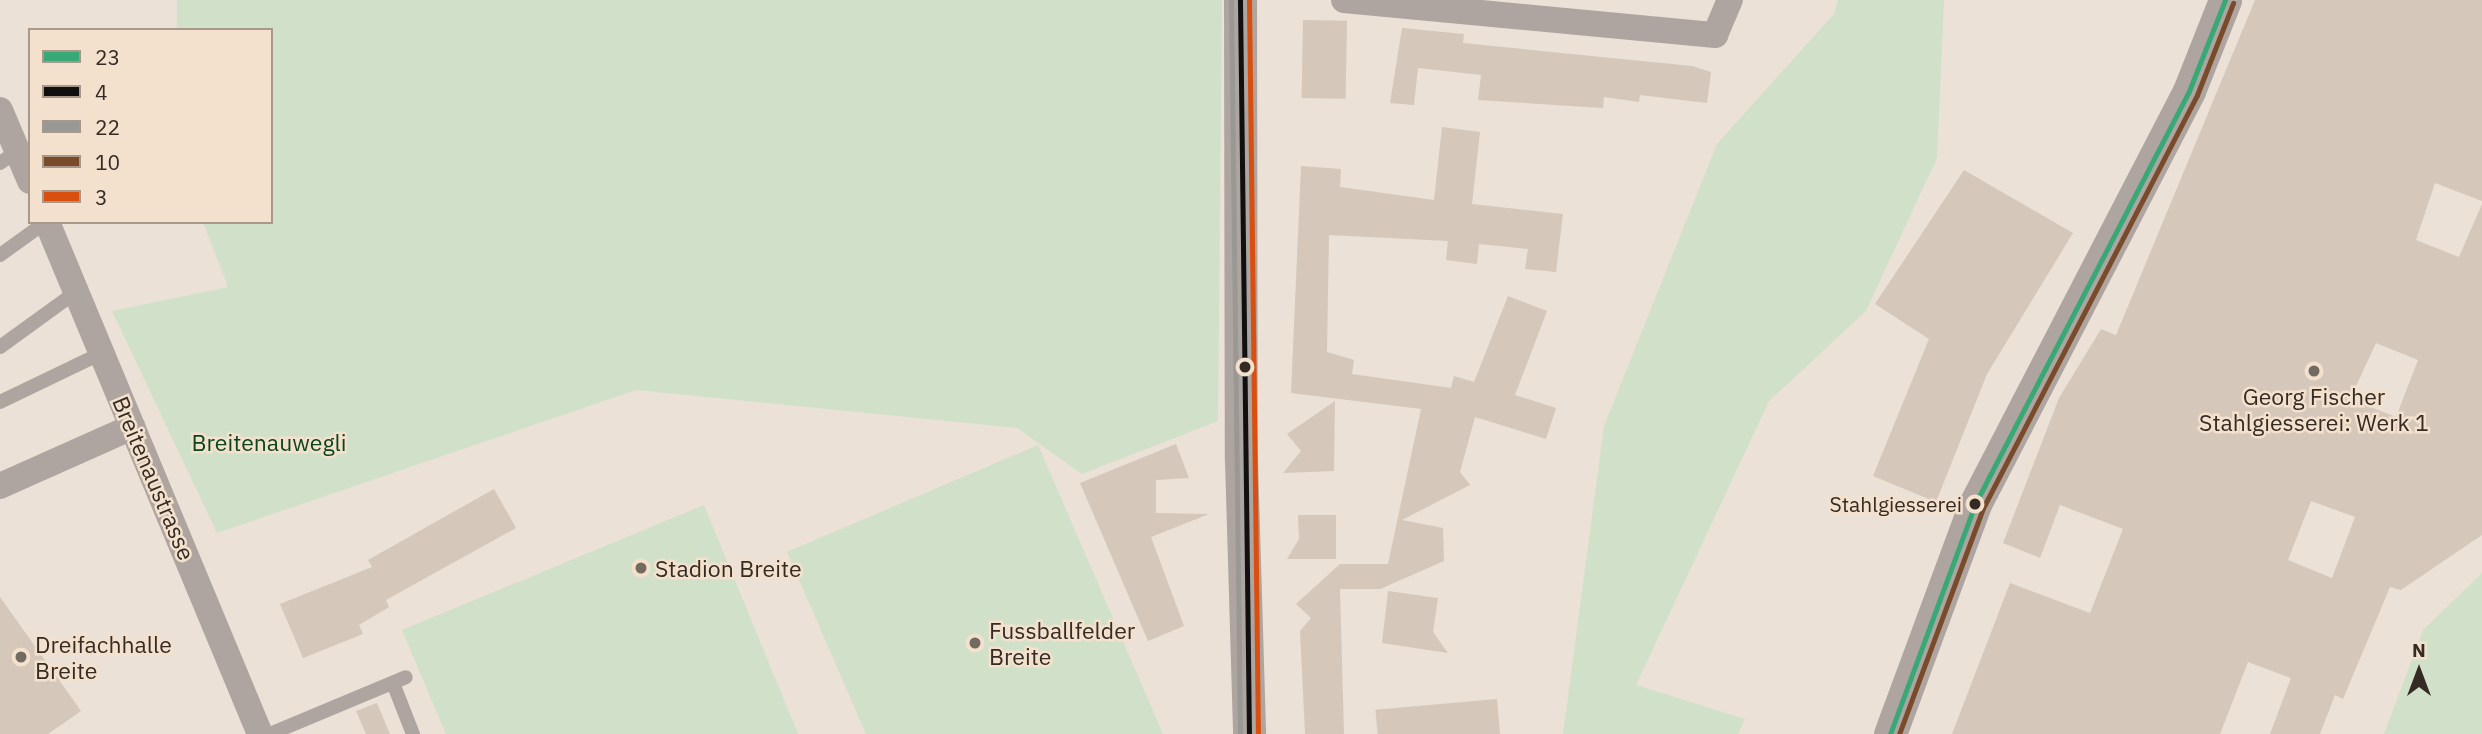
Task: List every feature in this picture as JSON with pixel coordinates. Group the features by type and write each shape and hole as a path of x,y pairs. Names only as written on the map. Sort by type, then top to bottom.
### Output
{"street":[{"path":"1240,0 1241,460 1250,734"},
{"path":"1344,0 1495,6 1715,35 1730,0"},
{"path":"1890,734 1975,504 2189,91 2225,0"},
{"path":"0,110 9,157 28,179"},
{"name":"Breitenaustrasse","path":"47,224 260,734"},
{"path":"0,486 132,426"}],"lane":[{"path":"0,255 43,224"},
{"path":"0,346 76,292"},
{"path":"0,402 102,353"},
{"path":"270,734 400,680 412,734"}],"green space":[{"name":"Breitenauwegli","path":"177,0 1222,0 1218,421 1082,474 1017,428 636,390 217,533 112,311 228,287 204,224 273,224 273,28 177,28"},
{"path":"1838,0 1944,0 1937,158 1866,311 1769,401 1636,685 1745,719 1738,734 1563,734 1604,426 1717,144 1834,14"},
{"name":"Fussballfelder Breite","path":"1038,445 1163,734 866,734 787,552"},
{"name":"Stadion Breite","path":"704,505 798,734 446,734 402,630"},
{"path":"2482,573 2482,734 2384,734 2423,630"}],"building":[{"path":"2255,0 2482,0 2482,201 2435,183 2416,240 2459,257 2482,204 2482,535 2401,590 2390,587 2343,699 2335,695 2320,734 2270,734 2291,678 2248,662 2220,734 1952,734 2010,583 2090,613 2123,529 2060,505 2040,558 2003,543 2059,398 2101,329 2116,335","holes":["2376,343 2418,360 2396,417 2350,399","2311,501 2355,517 2332,578 2288,560"]},
{"path":"1303,20 1347,21 1346,99 1302,98"},
{"path":"1402,28 1464,34 1463,43 1692,66 1711,72 1707,103 1640,95 1639,102 1604,97 1603,108 1478,100 1481,75 1418,68 1414,105 1390,103"},
{"path":"1442,127 1480,132 1472,204 1563,214 1556,272 1525,269 1528,249 1479,244 1477,264 1446,260 1448,241 1329,235 1327,352 1354,360 1352,374 1451,388 1454,376 1474,382 1508,296 1547,311 1515,395 1556,408 1546,439 1475,417 1460,472 1470,485 1402,520 1443,528 1444,561 1380,589 1340,589 1344,734 1305,734 1300,631 1311,618 1296,604 1340,564 1388,564 1421,409 1291,393 1301,166 1341,169 1340,187 1434,200"},
{"path":"1964,170 2073,233 1987,374 1936,502 1873,476 1929,339 1875,304"},
{"path":"1335,401 1334,471 1283,473 1301,451 1287,434"},
{"path":"1176,444 1189,478 1156,480 1156,513 1209,514 1151,537 1184,626 1148,641 1080,483"},
{"path":"494,489 516,528 386,600 389,607 359,625 363,634 303,658 280,604 372,567 368,560"},
{"path":"1298,515 1336,515 1336,559 1287,559 1299,539"},
{"path":"1388,591 1438,598 1433,632 1448,653 1382,643"},
{"name":"Dreifachhalle Breite","path":"0,597 81,711 48,734 0,734"},
{"path":"1497,699 1500,734 1378,734 1375,710"},
{"path":"377,703 390,734 366,734 356,711"}],"transit line":[{"name":"22","path":"1231,0 1240,734"},
{"name":"4","path":"1240,0 1249,734"},
{"name":"3","path":"1249,0 1258,734"},
{"name":"23","path":"1890,734 1975,504 2189,91 2225,0"},
{"name":"10","path":"1899,734 1983,508 2197,95 2233,3"}],"place":[{"name":"Georg Fischer Stahlgiesserei: Werk 1","path":"2314,371"},
{"name":"Stahlgiesserei","path":"1975,504"},
{"name":"Stadion Breite","path":"641,568"},
{"name":"Fussballfelder Breite","path":"975,643"},
{"name":"Dreifachhalle Breite","path":"21,657"}]}
